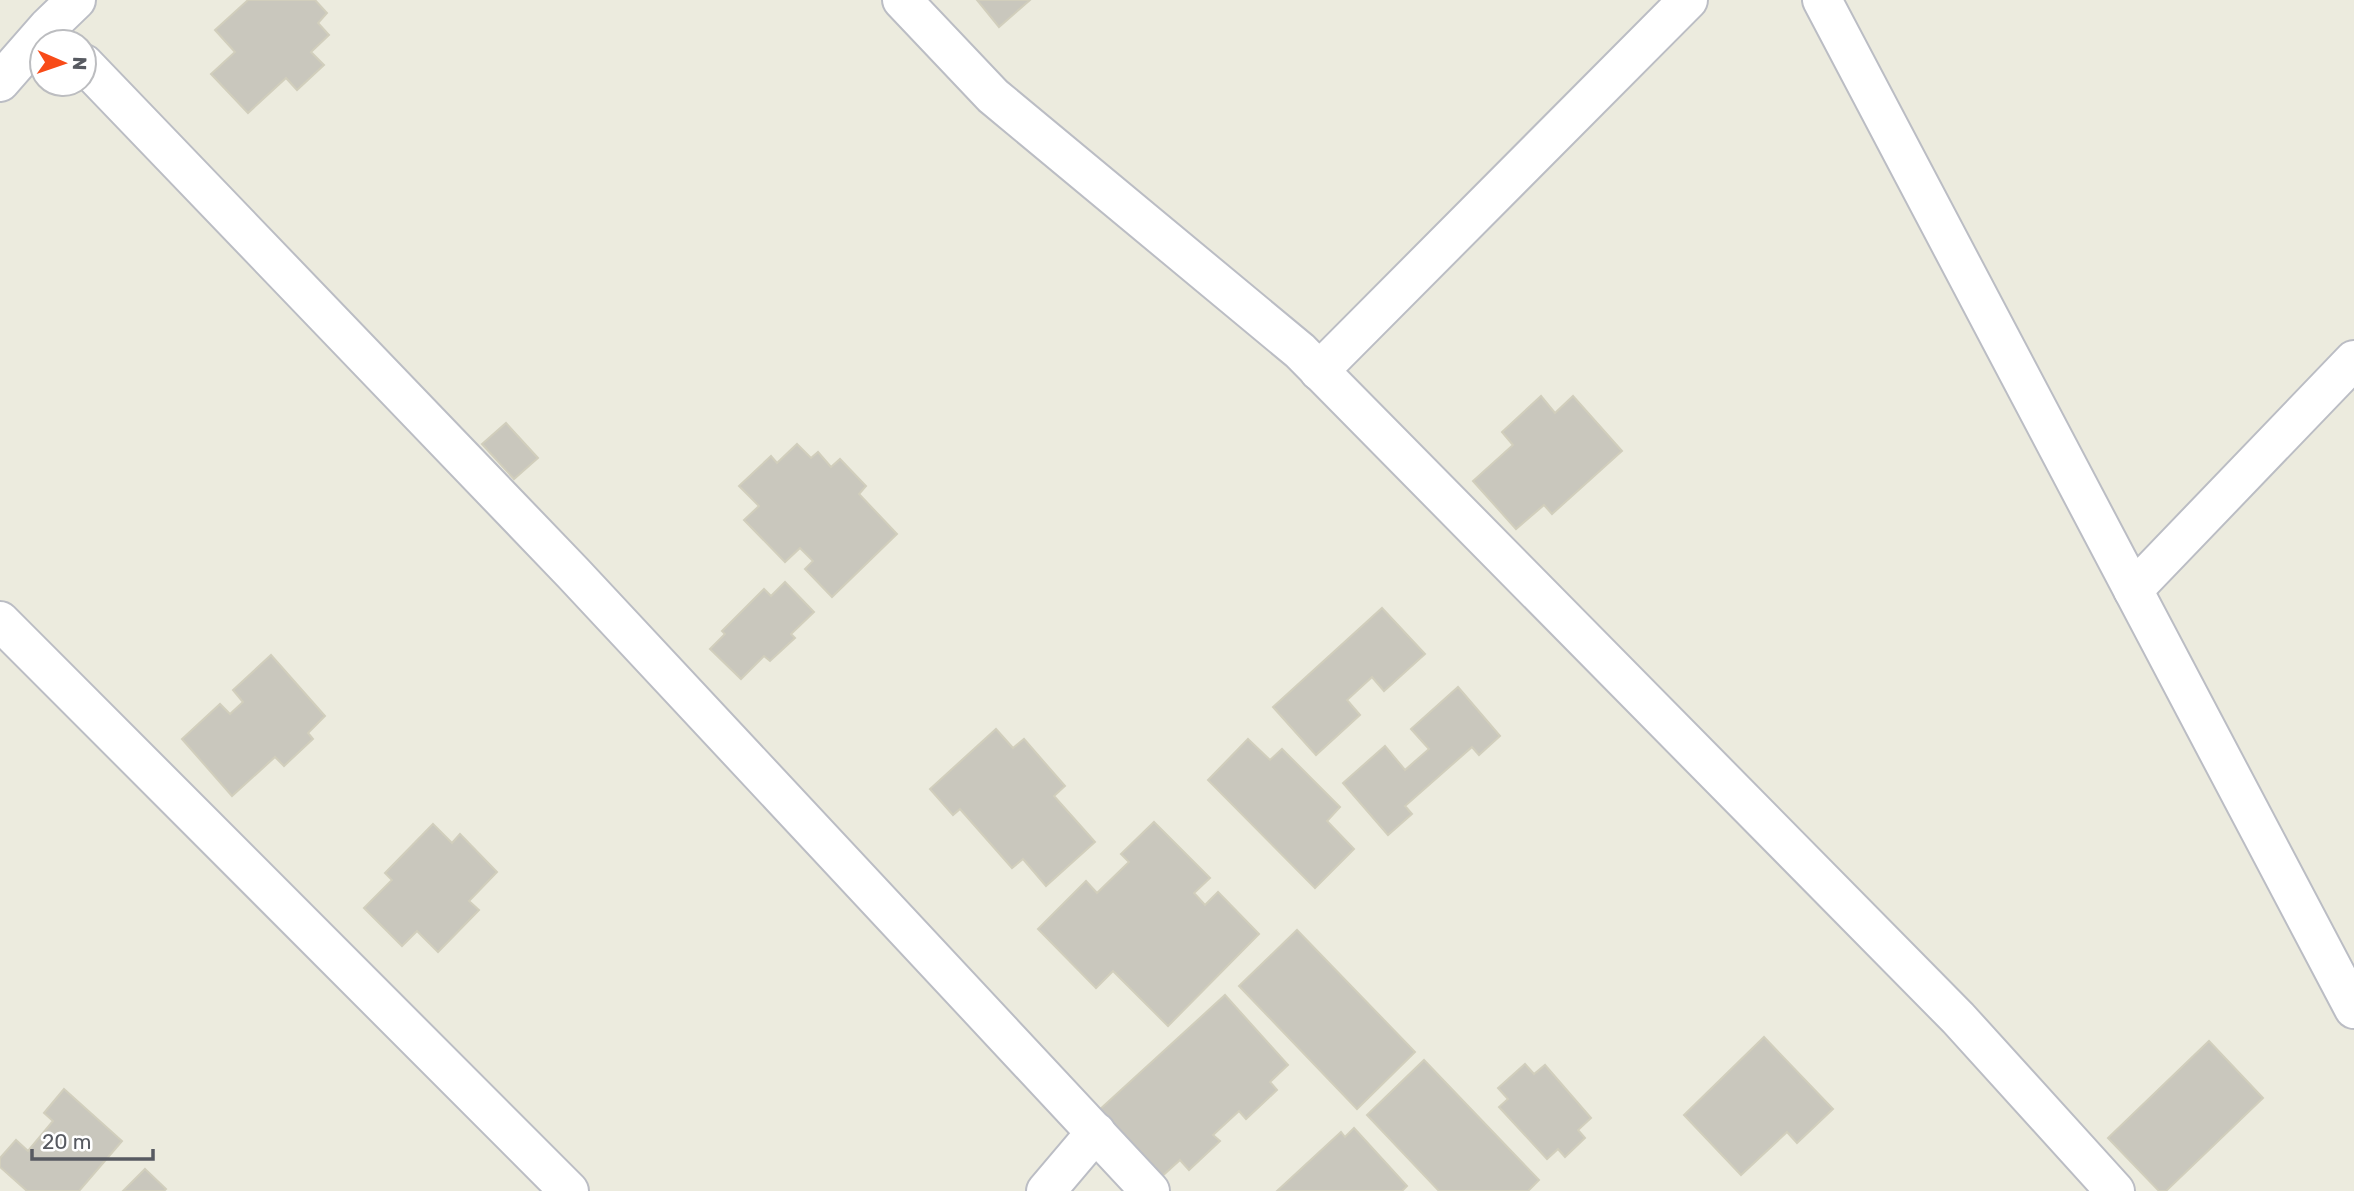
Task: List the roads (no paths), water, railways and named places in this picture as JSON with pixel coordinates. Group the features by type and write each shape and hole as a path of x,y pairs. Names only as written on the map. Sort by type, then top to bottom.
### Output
{"street":[{"path":"59,28 76,0"},
{"path":"902,0 993,96 1300,351 1958,1018 2115,1191"},
{"path":"1319,371 1688,0"},
{"path":"1822,0 2354,1009"},
{"path":"0,82 28,58"},
{"path":"98,79 573,573 1150,1191"},
{"path":"2133,590 2354,360"},
{"path":"0,621 569,1191"},
{"path":"1046,1191 1096,1132"}]}
